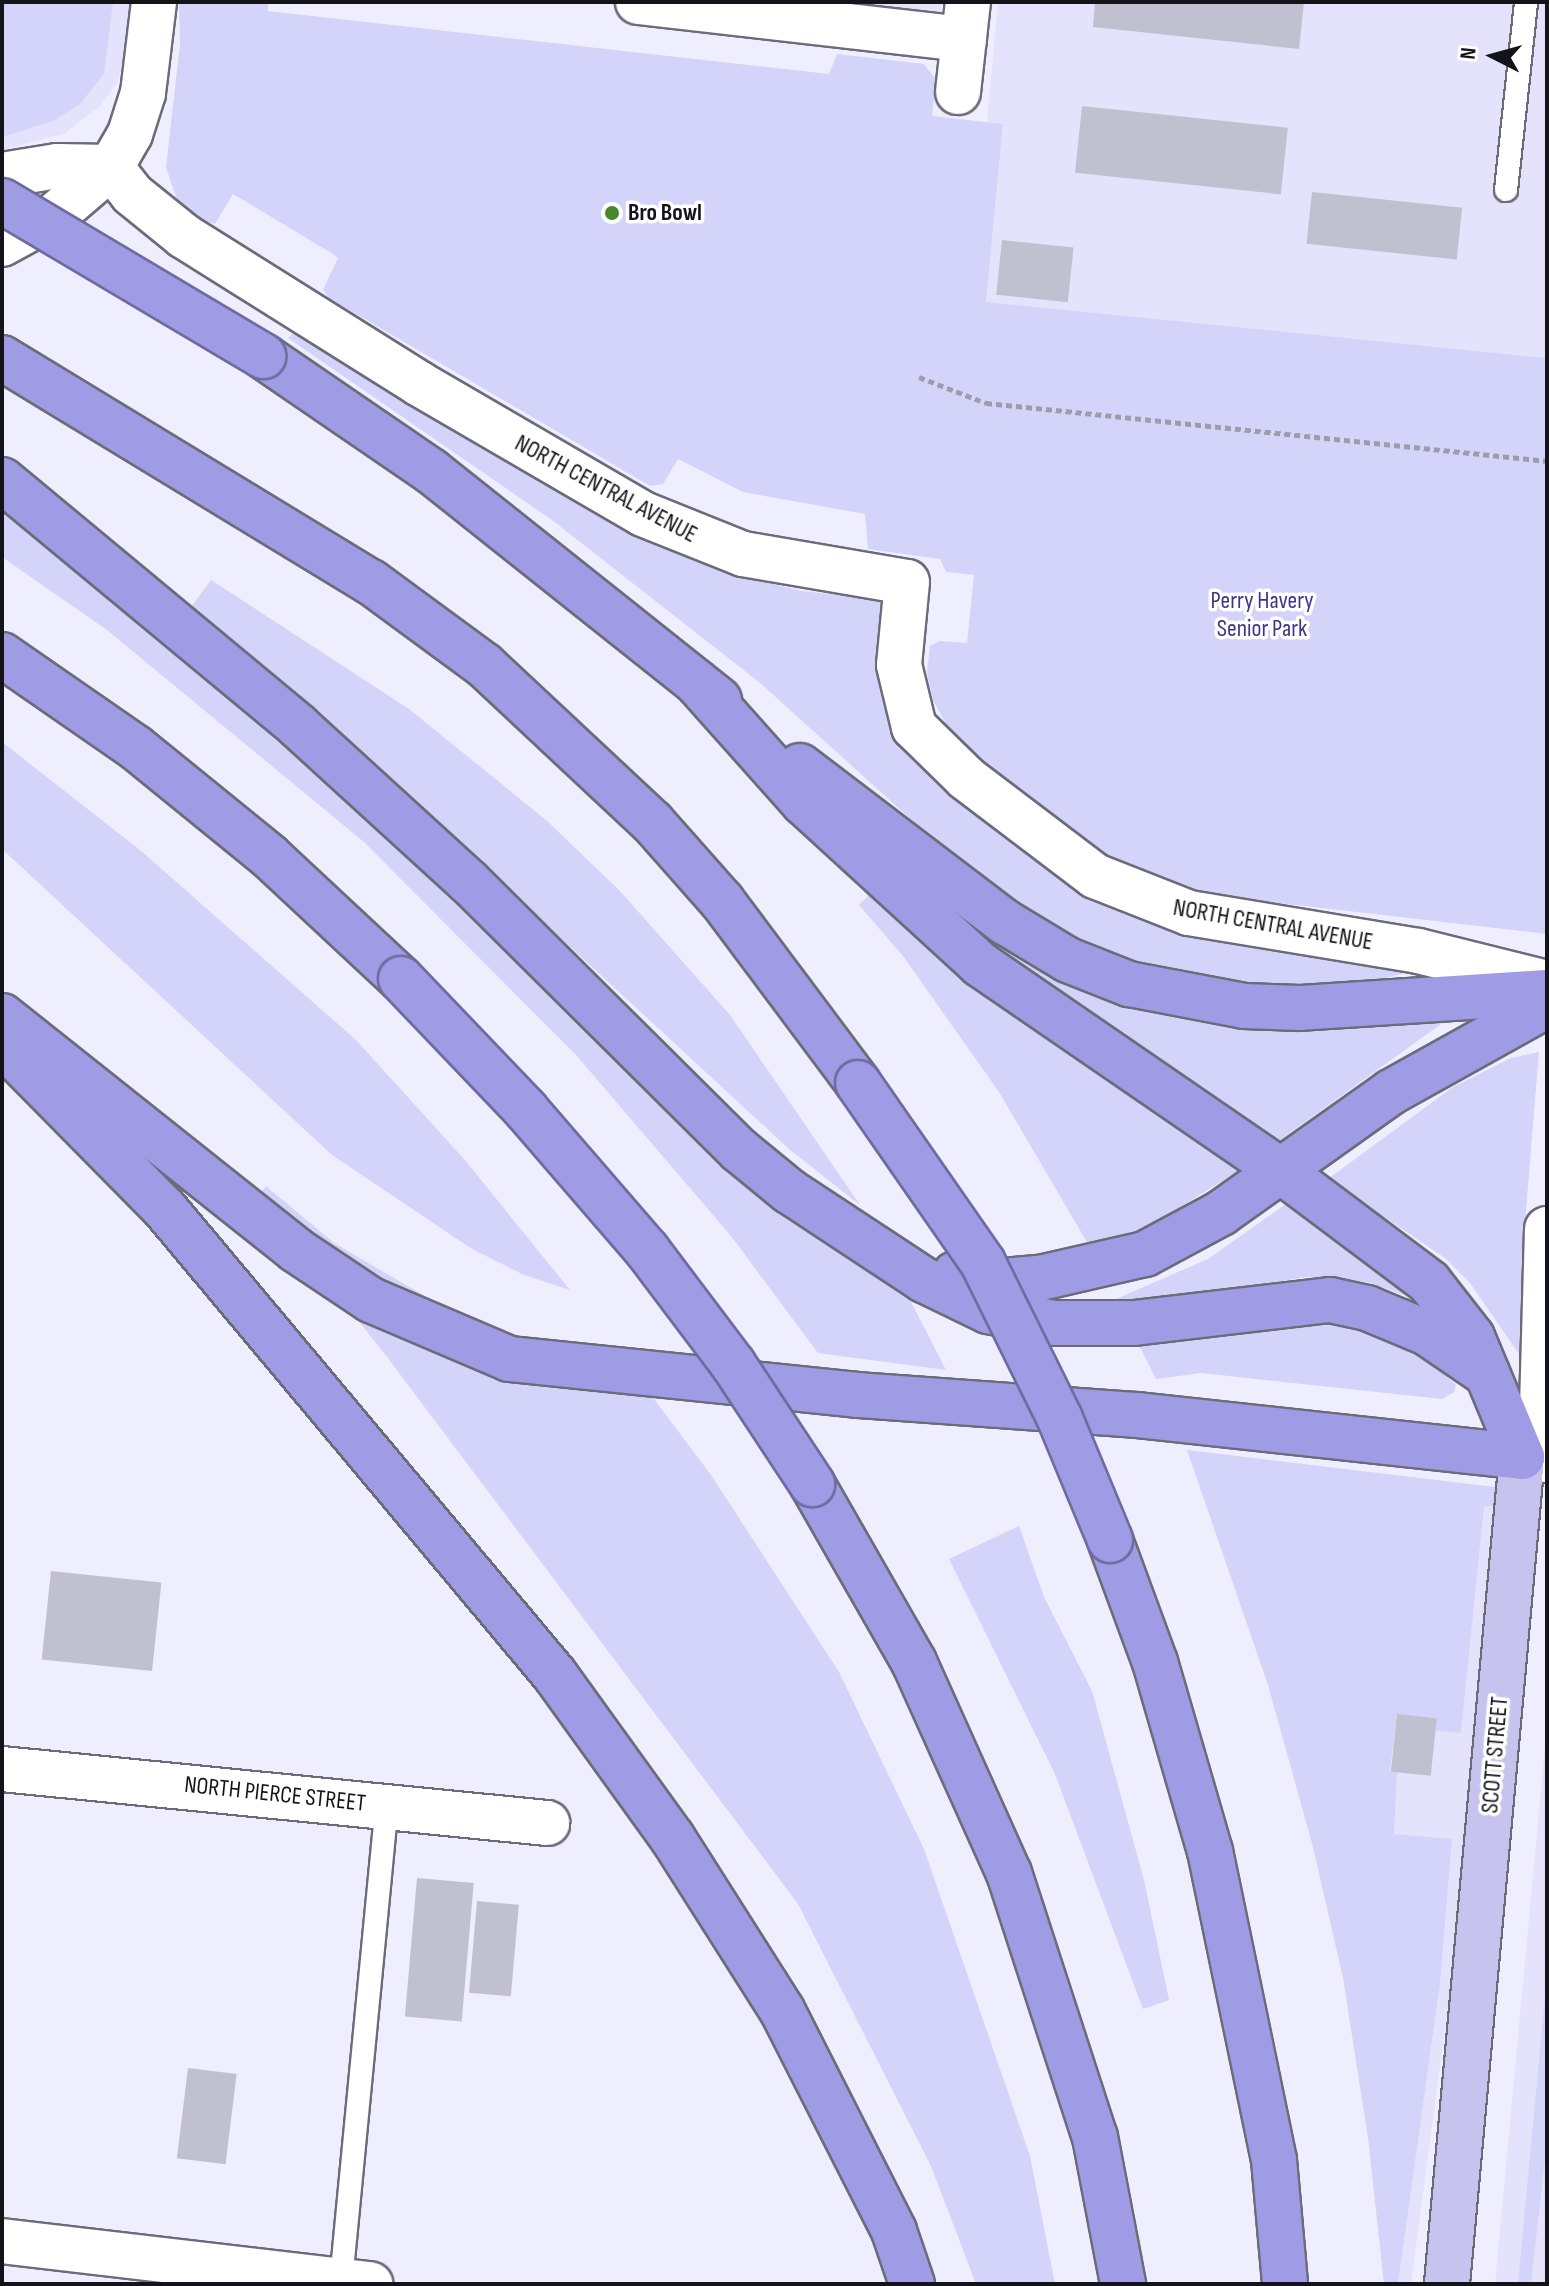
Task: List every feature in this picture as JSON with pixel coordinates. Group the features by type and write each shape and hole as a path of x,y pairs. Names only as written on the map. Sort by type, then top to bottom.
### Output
{"highway":[{"path":"2,201 263,356 443,481 1005,922 1068,960 1129,984 1231,1005 1300,1008 1547,992"},
{"path":"15,366 371,582 484,665 652,822 722,901 858,1083 983,1263 1060,1419 1110,1540 1155,1662 1210,1851 1274,2160 1285,2284"},
{"path":"2,480 298,726 469,882 739,1150 789,1191 966,1302 1054,1323 1134,1323 1267,1303 1330,1300 1414,1327 1489,1375"},
{"path":"2,655 135,747 269,856 401,979 526,1110 647,1250 724,1352 812,1484 914,1662 965,1767 1039,1953 1095,2137 1123,2284"},
{"path":"697,683 804,803 980,964 1281,1171 1429,1282 1472,1337 1534,1459"},
{"path":"895,1259 1003,1281 1113,1265 1176,1240 1281,1171 1391,1092 1547,1005"},
{"path":"2,1016 296,1250 371,1300 509,1359 857,1395 1137,1415 1534,1459"},
{"path":"2,1044 164,1208 555,1675 672,1837 782,2010 894,2231 912,2284"}],"main road":[{"name":"SCOTT STREET","path":"1447,2284 1534,1459"}],"street":[{"path":"2,244 55,215 111,167 130,134 143,93 154,2"},
{"path":"638,2 966,21 958,92"},
{"path":"2,175 57,166 111,167"},
{"name":"NORTH CENTRAL AVENUE","path":"111,167 159,217 418,383 643,514 743,554 907,582 899,665 914,727 966,778 1095,876 1189,913 1418,951 1547,983"},
{"path":"55,215 159,217"},
{"name":"SCOTT STREET","path":"1534,1459 1542,1406 1547,1229"},
{"name":"NORTH PIERCE STREET","path":"2,1769 547,1823"},
{"path":"2,2241 356,2282"}],"lane":[{"path":"1506,190 1526,2"},
{"path":"356,2282 387,1806"}],"path":[{"path":"919,377 986,403 1547,461"}],"shaded area":[{"path":"2,2 135,2 118,82 100,106 64,134 2,150"},
{"path":"816,2 942,2 941,15"},
{"path":"998,2 1547,2 1547,358 986,302 1003,125 987,122"},
{"path":"1496,1505 1451,1984 1411,2284 1398,2284 1440,1984 1452,1839 1394,1834 1397,1773 1390,1772 1397,1714 1437,1718 1436,1731 1461,1733 1484,1507"},
{"path":"1547,1725 1547,2284 1495,2284"}],"green space":[{"path":"2,2 113,2 104,74 80,104 53,121 2,137"},
{"name":"Perry Havery Senior Park","path":"179,2 268,2 268,11 829,74 837,54 924,64 936,80 932,116 1003,124 986,302 1547,358 1547,934 1191,893 1116,862 1068,832 957,744 933,700 927,673 930,646 940,641 967,643 974,575 946,572 940,559 868,549 865,514 743,492 678,459 663,484 650,486 329,298 323,290 338,258 233,194 215,224 195,217 178,203 166,167 180,44"},
{"path":"295,332 659,545 740,576 802,591 883,600 881,688 907,755 1092,901 1147,923 1420,969 1356,986 1302,991 1166,977 1041,922 934,840 759,682 552,520 288,338"},
{"path":"2,502 308,752 786,1219 908,1296 946,1370 818,1353 731,1236 576,1055 364,842 107,630 2,557"},
{"path":"211,580 409,709 546,820 619,890 730,1015 860,1205 789,1149 355,748 191,607"},
{"path":"2,742 140,850 356,1040 464,1159 570,1290 524,1275 472,1249 332,1155 2,849"},
{"path":"870,894 908,927 1240,1165 1238,1171 1147,1228 1091,1249 999,1092 903,956 859,905"},
{"path":"976,918 1158,1011 1212,1024 1297,1030 1448,1019 1277,1142 1058,998 969,925"},
{"path":"1539,1052 1526,1210 1527,1358 1521,1357 1470,1283 1445,1258 1328,1179 1453,1087 1511,1058"},
{"path":"266,1186 334,1243 461,1317 639,1379 711,1475 839,1672 924,1849 1030,2156 1055,2284 976,2284 931,2166 798,1904 387,1357 259,1195"},
{"path":"1290,1201 1417,1300 1368,1282 1307,1277 1121,1307 1116,1299 1208,1259"},
{"path":"1289,1320 1357,1324 1419,1351 1456,1385 1454,1392 1442,1399 1201,1373 1156,1379 1138,1343"},
{"path":"1187,1450 1495,1487 1496,1505 1484,1507 1461,1733 1436,1731 1436,1718 1397,1715 1390,1771 1397,1773 1394,1834 1452,1839 1440,1984 1398,2284 1384,2284 1368,2138 1343,1978 1313,1847 1268,1685"},
{"path":"1019,1526 1044,1597 1092,1691 1144,1880 1169,2000 1143,2009 1055,1774 949,1559"},
{"path":"1547,1975 1547,2141 1531,2283 1540,2284 1518,2284"}],"building":[{"path":"1095,2 1304,2 1299,49 1093,27"},
{"path":"1082,106 1288,128 1281,194 1075,173"},
{"path":"1312,192 1462,208 1457,259 1307,244"},
{"path":"1002,240 1074,248 1068,302 996,295"},
{"path":"51,1571 161,1583 152,1671 42,1660"},
{"path":"1397,1714 1437,1718 1431,1776 1391,1772"},
{"path":"417,1878 474,1883 462,2021 405,2016"},
{"path":"477,1901 519,1905 511,1996 469,1993"},
{"path":"188,2068 237,2074 226,2164 177,2158"}],"place":[{"name":"Bro Bowl","path":"612,213"}]}
